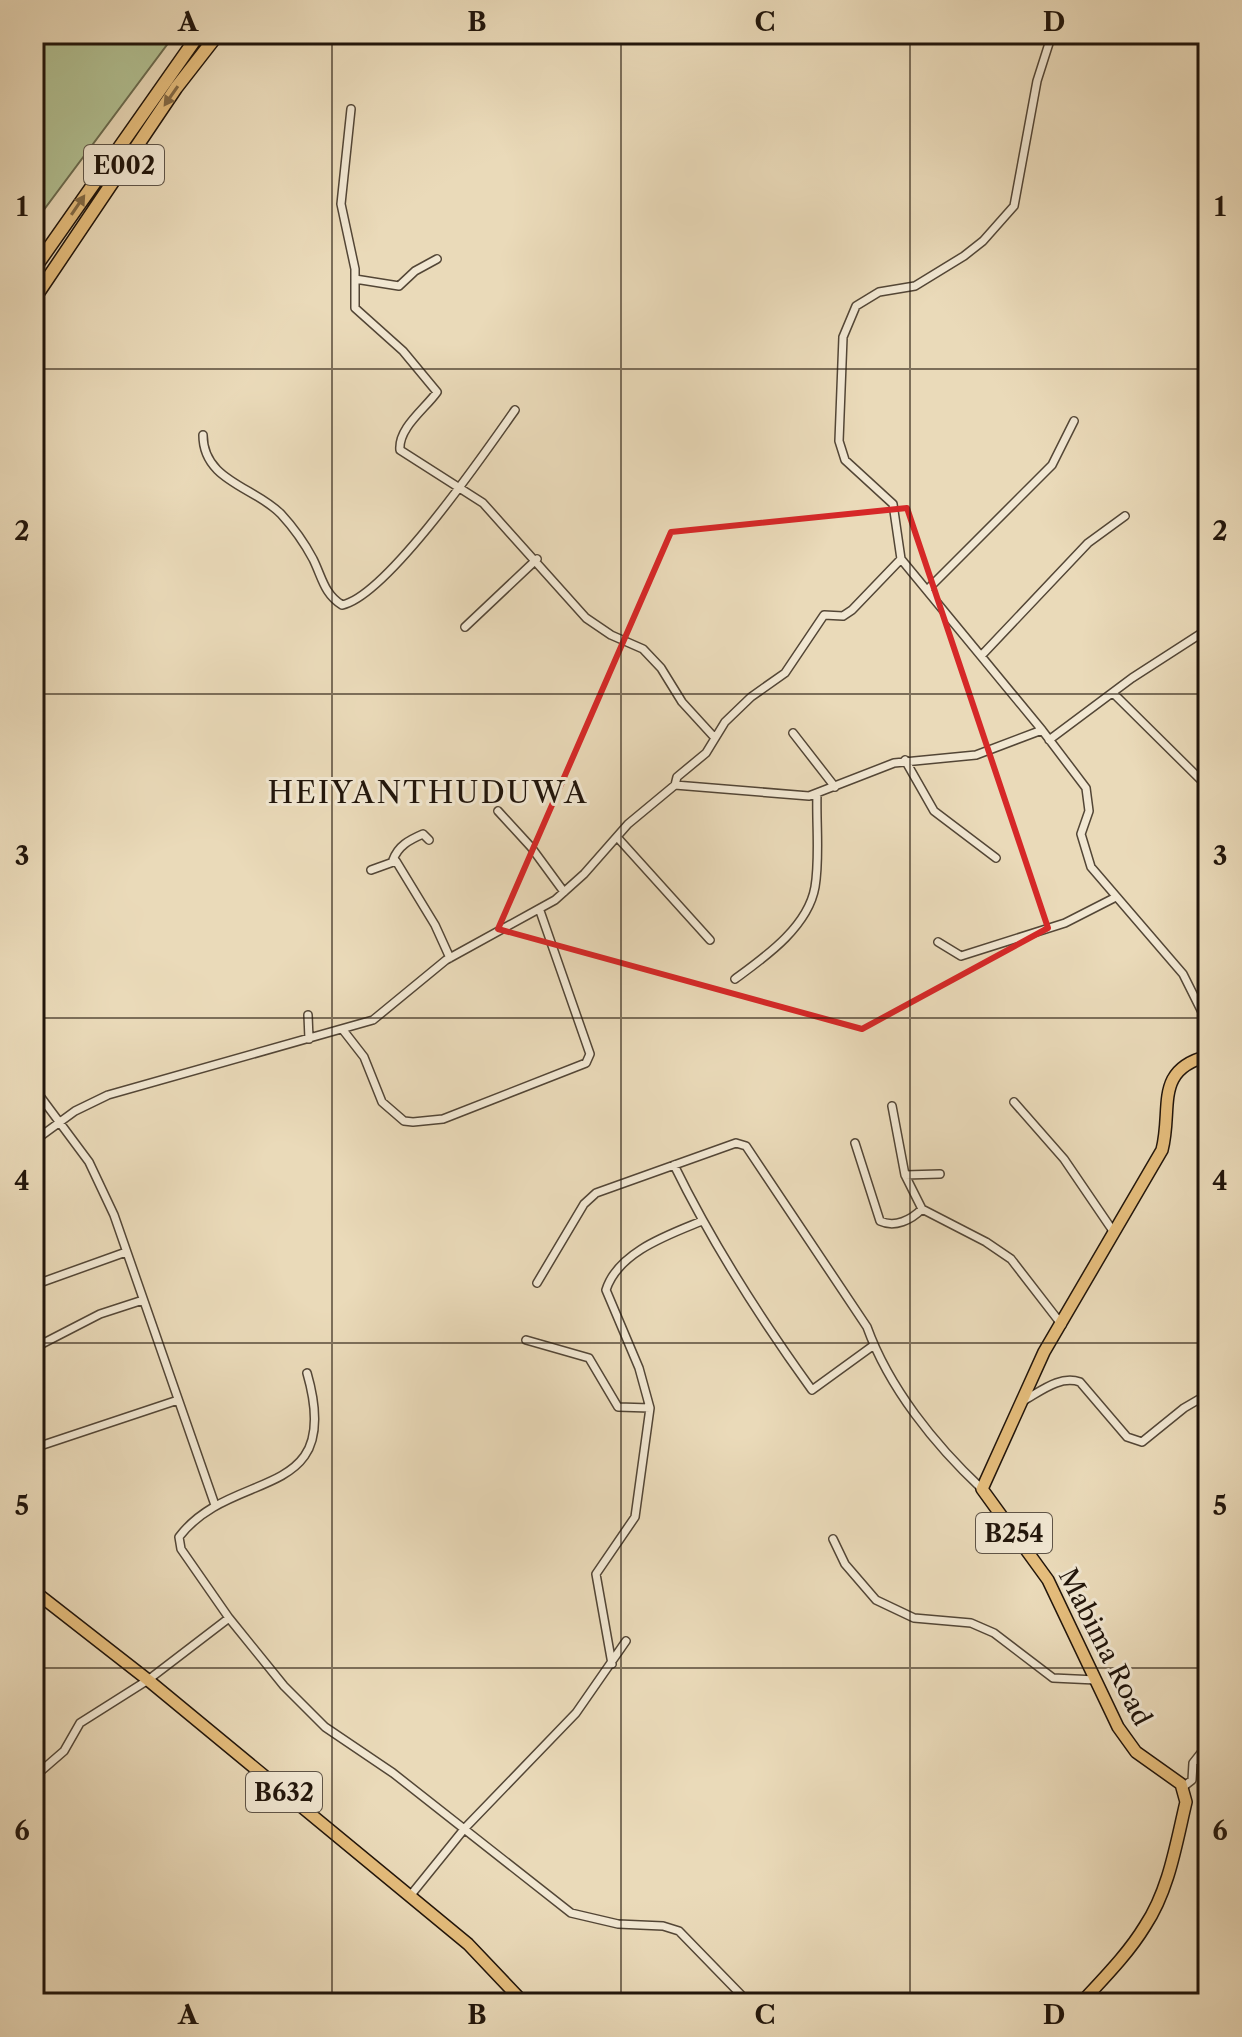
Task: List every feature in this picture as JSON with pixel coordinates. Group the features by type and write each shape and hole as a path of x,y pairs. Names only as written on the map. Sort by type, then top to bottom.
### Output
{"highway":[{"name":"E002","path":"34,269 199,34"},
{"name":"E002","path":"34,299 176,88 218,34"}],"main road":[{"name":"B254","path":"982,1489 1044,1352 1162,1150 1168,1127 1168,1087 1172,1077 1181,1067 1208,1056"},
{"name":"Mabima Road","path":"982,1489 1048,1580 1118,1727 1136,1752 1183,1787"},
{"name":"B632","path":"34,1591 148,1680 468,1944 524,2003"},
{"path":"1081,2003 1137,1937 1159,1901 1186,1802 1183,1787"}],"street":[{"path":"1052,34 1037,81 1014,206 983,241 964,256 915,286 879,292 856,306 843,337 839,441 845,460 893,504 901,559 1086,788 1089,811 1081,834 1091,867 1183,974 1208,1024"},
{"path":"351,109 341,204 355,279 355,308 403,351 437,392 405,431 399,442 400,450 483,503 537,559 586,618 611,635 643,649 661,668 682,702 714,737"},
{"path":"355,279 399,286 415,271 437,259"},
{"path":"203,435 208,460 230,481 282,515 312,558 327,592 342,605 363,597 460,488 515,410"},
{"path":"927,590 1052,465 1074,421"},
{"path":"981,656 1088,543 1125,516"},
{"path":"465,627 537,559"},
{"path":"34,1141 108,1095 343,1030 386,1012 450,958 540,911 564,892 617,837 675,785 677,777 706,753 714,737 751,697 785,673 824,615 846,614 901,559"},
{"path":"1049,740 1208,630"},
{"path":"1113,693 1208,787"},
{"path":"675,785 817,794 905,760 976,755 1042,730"},
{"path":"793,733 835,787"},
{"path":"905,760 934,811 996,858"},
{"path":"735,979 774,951 800,918 815,889 817,794"},
{"path":"498,811 531,847 564,892"},
{"path":"371,870 393,860 397,849 418,836 423,834 429,840"},
{"path":"617,837 710,940"},
{"path":"393,860 412,884 450,958"},
{"path":"938,942 961,956 1065,923 1116,897"},
{"path":"343,1030 364,1057 382,1102 404,1121 443,1119 586,1063 590,1054 540,911"},
{"path":"308,1015 309,1039"},
{"path":"34,1088 89,1162 126,1252 215,1505"},
{"path":"1014,1102 1064,1159 1113,1231"},
{"path":"892,1106 905,1175 922,1209 986,1242 1011,1259 1062,1325"},
{"path":"537,1283 584,1204 596,1193 736,1143 746,1146 867,1327 874,1345 916,1414 949,1458 982,1489"},
{"path":"855,1143 880,1221 890,1224 907,1221 922,1209"},
{"path":"674,1165 702,1221 754,1309 812,1390 874,1345"},
{"path":"905,1175 940,1174"},
{"path":"612,1664 596,1574 635,1517 650,1408 639,1368 606,1290 610,1277 658,1239 702,1221"},
{"path":"34,1285 126,1252"},
{"path":"34,1348 100,1314 143,1300"},
{"path":"526,1340 589,1358 618,1407 650,1408"},
{"path":"307,1373 315,1412 305,1458 294,1471 215,1505 178,1541 229,1618 284,1686 325,1727 465,1828 571,1913 618,1924 663,1926 679,1931 749,2003"},
{"path":"1018,1404 1070,1378 1080,1382 1127,1437 1142,1442 1184,1408 1208,1394"},
{"path":"34,1448 178,1400"},
{"path":"833,1539 845,1564 876,1600 914,1618 971,1623 994,1633 1053,1678 1096,1680"},
{"path":"34,1777 64,1751 80,1723 148,1680 229,1618"},
{"path":"410,1896 465,1828 576,1713 626,1641"},
{"path":"1183,1787 1192,1780 1193,1763 1208,1744"}],"highlighted area":[{"path":"907,508 1048,928 862,1029 498,929 671,532"}],"green space":[{"path":"34,34 175,34 34,223"}],"district":[{"name":"HEIYANTHUDUWA","path":"428,792"}]}
